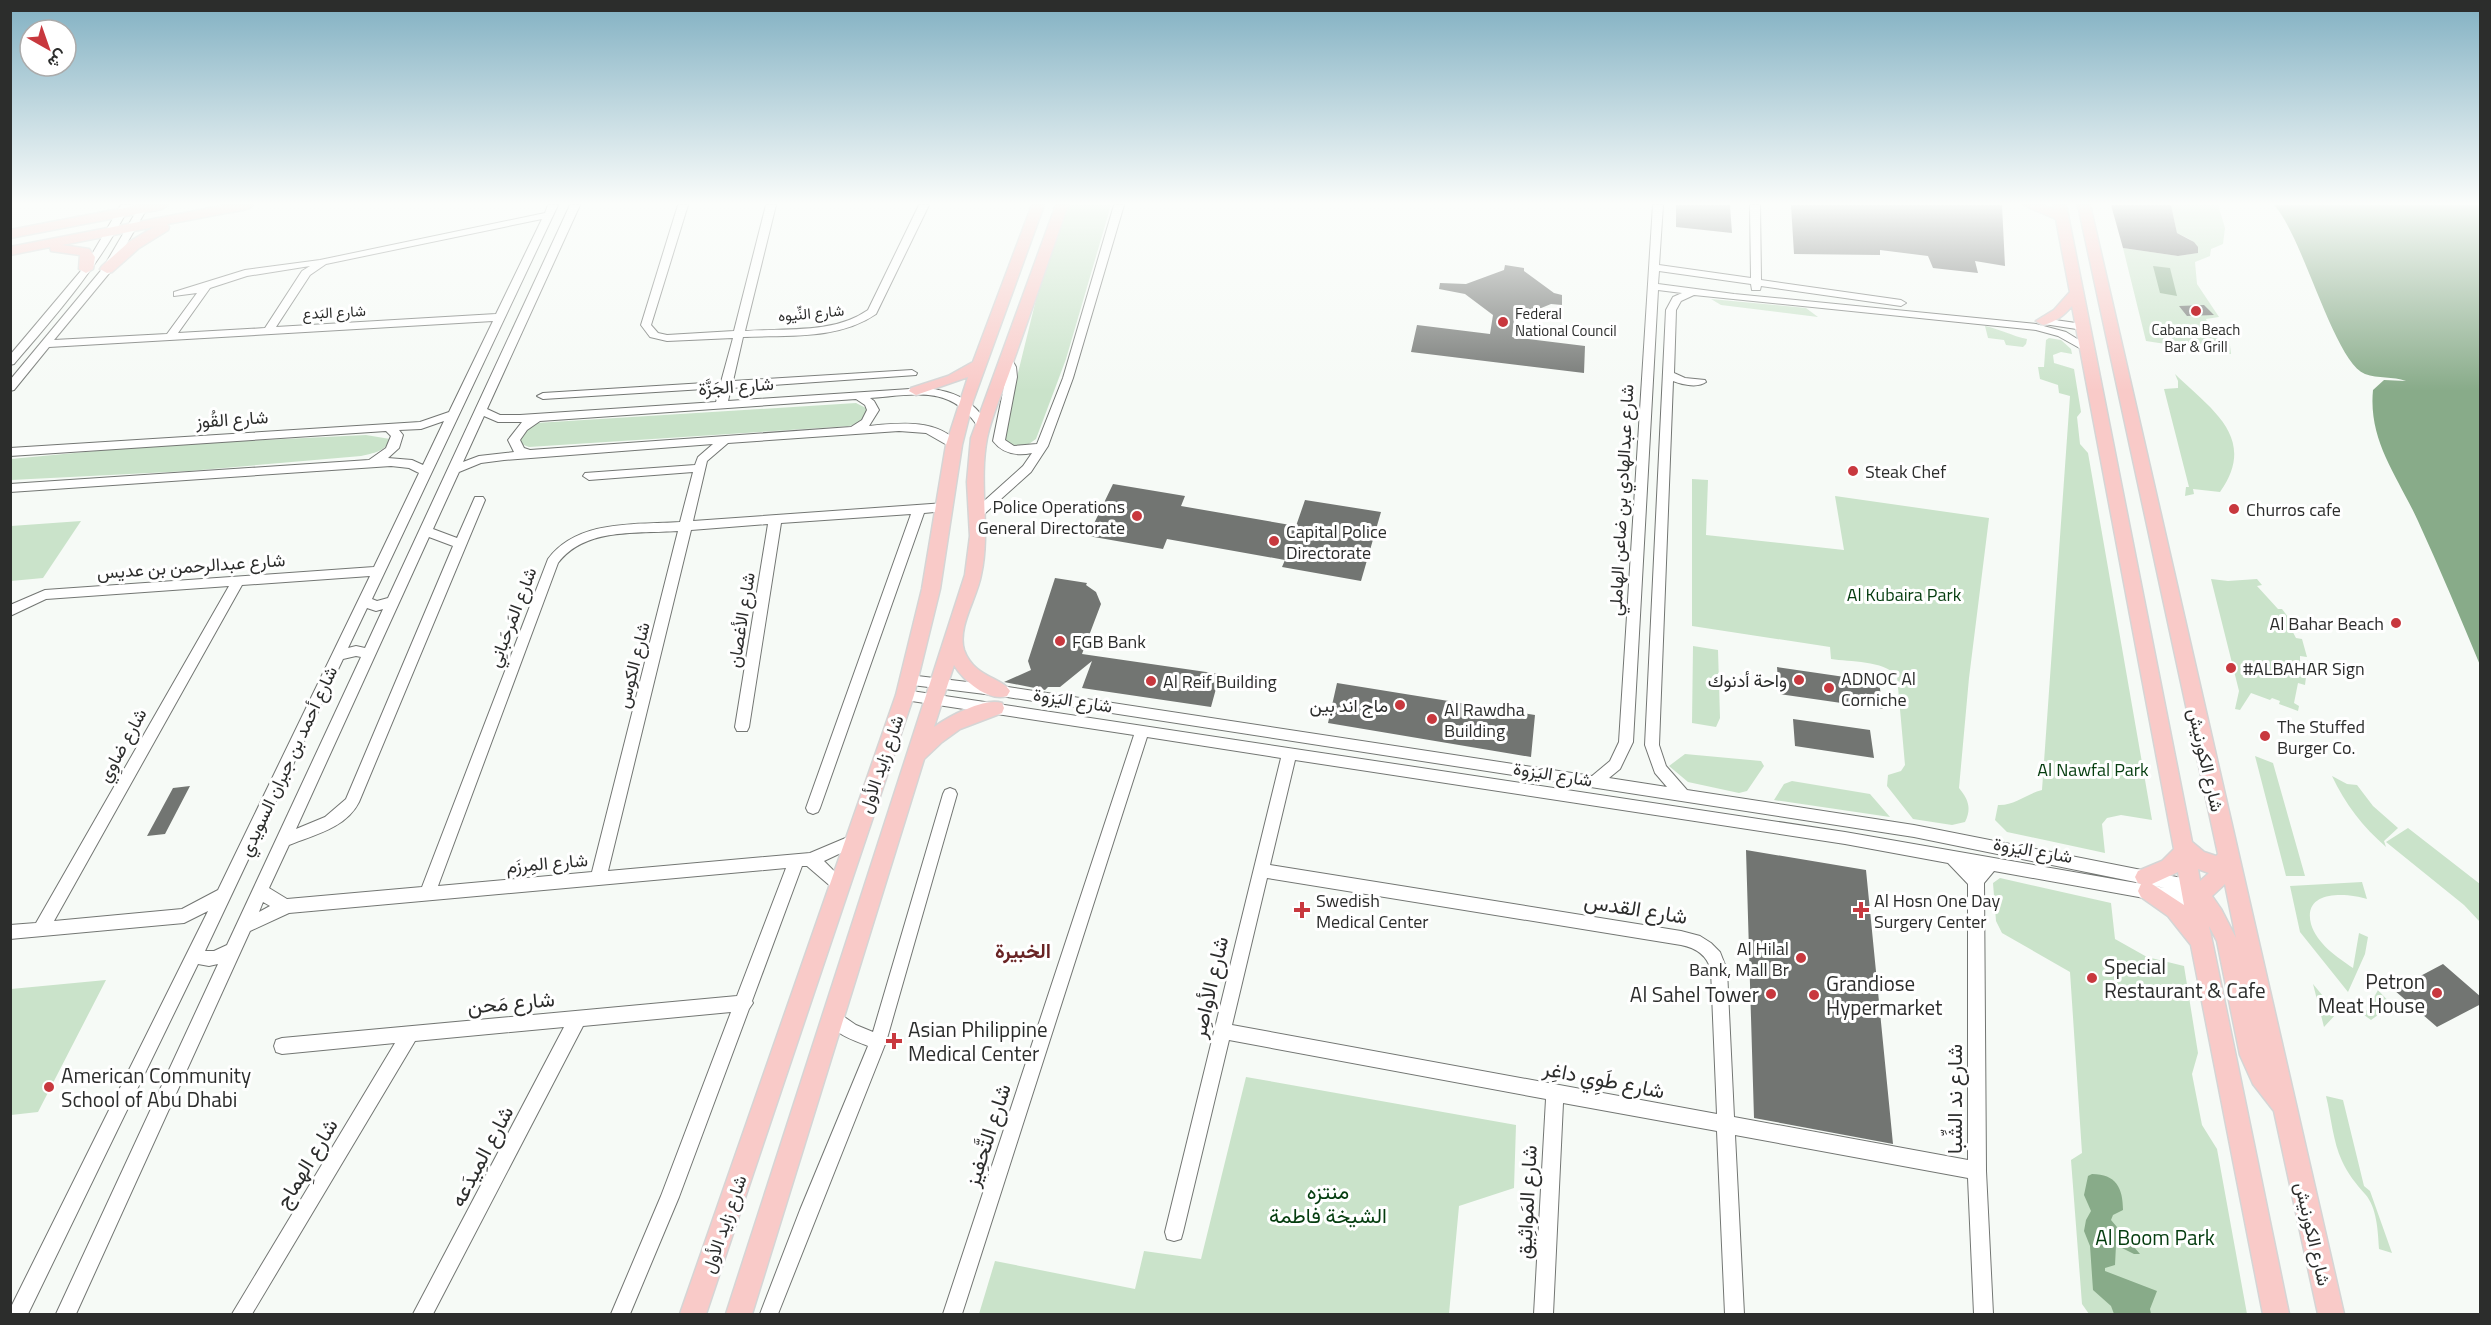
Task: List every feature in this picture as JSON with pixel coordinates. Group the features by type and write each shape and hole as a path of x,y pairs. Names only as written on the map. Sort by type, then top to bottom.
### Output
{"main road":[{"name":"شارع زايد الأول","path":"693,1314 907,687 931,589 954,445 978,365 1015,267"},
{"name":"شارع زايد الأول","path":"739,1314 973,575 978,536 975,467 982,424 1039,267"},
{"name":"شارع الكورنيش","path":"2070,267 2276,1314"},
{"name":"شارع الكورنيش","path":"2097,267 2331,1314"},
{"path":"2043,321 2059,313 2075,294"},
{"path":"2083,327 2095,334 2101,341 2117,413 2122,425 2135,440"},
{"path":"916,391 953,380 978,365"},
{"path":"915,759 948,727 998,699 967,670 956,651 953,637"},
{"path":"2202,945 2175,910 2146,884 2167,870 2181,856 2185,848 2199,860 2210,865 2229,862"},
{"path":"2229,862 2195,894 2214,915 2227,940 2251,1054 2261,1076 2284,1108"}],"street":[{"path":"178,294 245,273 289,267"},
{"path":"268,331 306,273 316,267"},
{"name":"شارع أحمد بن جبران السويدي","path":"18,1314 225,893 524,267"},
{"name":"شارع أحمد بن جبران السويدي","path":"66,1314 547,267"},
{"name":"شارع النِّيوه","path":"663,267 646,321 647,329 654,335 667,338 846,327 864,319 874,308 894,267"},
{"path":"721,405 756,267"},
{"path":"978,513 1020,476 1042,446 1068,378 1101,267"},
{"path":"1654,267 1847,296 2083,327"},
{"name":"شارع عبدالهادي بن ضاعن الهاملي","path":"1593,783 1609,772 1624,750 1654,267"},
{"path":"1756,267 1756,299"},
{"path":"10,362 86,269"},
{"path":"10,388 107,269"},
{"path":"170,337 207,286"},
{"path":"1653,286 1756,299 2036,327 2062,334 2087,348"},
{"path":"1692,292 1677,299 1671,310 1654,696 1654,753 1664,776 1689,797 1694,816"},
{"name":"شارع البَدع","path":"47,344 500,317"},
{"path":"1006,358 1012,377 999,441 1008,449 1018,451 1042,446"},
{"path":"543,396 912,372"},
{"path":"1668,375 1683,381 1701,382"},
{"name":"شارع الجَزَّة","path":"481,411 505,419 541,418 916,391 943,393 966,401"},
{"path":"850,431 867,422 873,414 870,403 857,395"},
{"path":"966,401 982,424"},
{"name":"شارع القُوز","path":"11,452 429,424 453,414"},
{"path":"528,454 519,450 514,440 523,427 541,418"},
{"path":"366,464 386,454 394,447 398,435 389,427"},
{"path":"454,469 487,458 528,454 899,427 920,428 937,433 954,445"},
{"path":"127,444 134,433"},
{"path":"589,476 701,464 724,440"},
{"path":"692,443 701,464"},
{"path":"10,488 406,462 426,472"},
{"name":"شارع الكوس","path":"598,878 701,464"},
{"path":"283,841 332,820 344,812 352,802 479,500"},
{"name":"شارع المَرحَبانِي","path":"427,894 552,562 570,544 594,534 945,507"},
{"path":"813,808 919,509"},
{"name":"شارع الأغصان","path":"742,727 775,520"},
{"path":"426,531 460,544"},
{"name":"شارع عبدالرحمن بن عديس","path":"10,611 23,603 45,595 378,571"},
{"name":"شارع ضاوِي","path":"41,929 238,581"},
{"path":"364,601 376,606 393,601"},
{"path":"338,655 356,651 369,654"},
{"name":"شارع اليَزوة","path":"907,687 1593,783 1914,831 2195,894"},
{"path":"1629,692 1639,696 1654,696"},
{"name":"شارع اليَزوة","path":"998,699 1142,730 1993,863 2146,884"},
{"name":"شارع التَّحفِيز","path":"952,1314 1142,730"},
{"name":"شارع الأواصِر","path":"1174,1232 1288,753"},
{"path":"769,1314 804,1221 878,1042 950,794"},
{"name":"شارع المِرزَم","path":"244,926 287,906 803,859 833,851 855,840"},
{"path":"1951,856 1976,882 1982,872 1993,863"},
{"path":"621,1314 670,1197 803,859 826,871 840,885"},
{"name":"شارع القدس","path":"1260,870 1681,938 1701,944 1711,952 1719,970 1734,1314"},
{"name":"شارع ند الشِّبا","path":"1976,882 1977,1171 1984,1314"},
{"path":"261,890 272,900 287,906"},
{"path":"10,932 184,916 225,893"},
{"path":"184,916 204,936"},
{"path":"195,954 211,959 233,950"},
{"name":"شارع مَحن","path":"282,1046 745,1003"},
{"name":"شارع المِيدَعه","path":"423,1314 579,1018"},
{"path":"834,1018 850,1031 878,1042"},
{"name":"شارع طَوِي داغِر","path":"1222,1031 1977,1171"},
{"name":"شارع الهِماج","path":"241,1314 410,1034"},
{"name":"شارع المَواثِيق","path":"1543,1314 1555,1093"}],"green space":[{"path":"1045,267 1093,267 1066,359 1036,439 1026,446 1015,447 1002,438"},
{"path":"2128,267 2195,267 2197,284 2219,317 2206,319 2210,329 2229,337 2231,354 2146,341"},
{"path":"1711,299 1806,308 1818,317 1721,305"},
{"path":"1985,326 2027,339 2026,344 2023,347 2006,345 2004,340 1988,338"},
{"name":"Al Nawfal Park","path":"2049,338 2061,340 2071,349 2072,354 2061,352 2053,355 2054,363 2074,369 2081,412 2077,417 2080,444 2088,453 2152,820 2121,815 2107,818 2102,824 2105,853 2007,832 1995,820 1998,805 2009,804 2042,790 2070,396 2059,393 2058,385 2040,379 2038,367 2044,367 2046,340"},
{"path":"2175,374 2216,413 2226,426 2232,440 2234,456 2230,473 2220,492 2193,489 2194,494 2185,496 2186,487 2189,487 2164,389 2178,388"},
{"path":"856,403 868,409 861,422 850,426 529,447 521,444 517,435 536,423"},
{"path":"366,435 390,439 382,449 361,456 189,471 11,480 11,459 159,445"},
{"name":"Al Kubaira Park","path":"1692,479 1708,480 1706,535 1844,550 1835,496 1989,518 1969,678 1959,788 1968,804 1965,822 1952,825 1913,819 1887,786 1888,775 1901,771 1905,765 1897,676 1891,671 1875,664 1831,659 1830,647 1692,626"},
{"path":"81,521 43,578 11,581 11,526"},
{"path":"2211,579 2228,581 2257,579 2262,585 2257,586 2278,609 2282,609 2294,625 2289,625 2296,638 2302,639 2307,657 2300,656 2300,667 2307,669 2305,685 2298,683 2294,703 2299,706 2298,711 2279,704 2280,701 2251,693 2240,710 2235,709 2239,691"},
{"path":"1693,646 1718,650 1720,718 1716,727 1692,723"},
{"path":"1685,754 1761,761 1764,766 1747,791 1739,793 1688,782 1669,766"},
{"path":"2255,756 2273,763 2305,876 2286,876"},
{"path":"2332,776 2347,784 2357,785 2373,806 2398,828 2384,841 2386,847 2355,814"},
{"path":"1792,781 1870,794 1890,817 1774,800 1784,784"},
{"path":"2408,828 2480,884 2480,922 2464,905 2386,842"},
{"name":"Al Boom Park","path":"2000,878 2111,903 2115,939 2147,957 2184,966 2198,1053 2192,1074 2202,1125 2217,1149 2247,1314 2089,1314 2082,1304 2071,1160 2082,1153 2070,972 2002,933 1996,921 1993,883"},
{"path":"2362,882 2367,899 2349,895 2328,896 2313,904 2310,913 2311,924 2318,938 2328,949 2353,968 2359,933 2368,937 2365,954 2348,992 2300,932 2290,886"},
{"path":"106,980 38,1112 11,1115 11,989"},
{"path":"2313,984 2337,1013 2324,1027"},
{"path":"2378,990 2392,1005 2371,1020 2364,1015"},
{"name":"منتزه الشيخة فاطمة","path":"1246,1077 1516,1125 1514,1188 1459,1206 1449,1314 979,1314 995,1261 1135,1289 1144,1251 1201,1259"},
{"path":"2326,1096 2343,1100 2364,1186 2370,1191 2392,1253 2379,1249 2372,1206 2350,1175 2339,1154"}],"shaded area":[{"path":"2153,267 2170,268 2177,296 2160,293"},
{"path":"2306,267 2480,267 2480,665 2418,521 2386,458 2375,426 2373,390 2384,380 2406,381 2365,374 2353,365 2330,323"},
{"path":"2092,1174 2107,1177 2120,1189 2123,1210 2113,1215 2111,1220 2140,1254 2134,1254 2116,1245 2115,1265 2105,1268 2105,1271 2157,1291 2150,1309 2151,1314 2114,1314 2111,1306 2093,1290 2090,1246 2084,1231 2091,1211 2084,1195 2088,1176"}],"building":[{"name":"Federal National Council","path":"1505,267 1524,268 1524,271 1554,293 1562,295 1562,305 1551,304 1514,319 1512,337 1585,346 1584,373 1411,352 1417,325 1490,334 1493,315 1465,294 1439,289 1440,283 1466,284 1504,270"},
{"path":"1976,267 1978,273 1933,268"},
{"name":"Cabana Beach Bar & Grill","path":"2204,305 2214,315 2187,316 2179,306"},
{"name":"Capital Police Directorate","path":"1113,484 1185,496 1181,506 1296,526 1305,500 1381,512 1361,581 1282,567 1285,560 1167,539 1163,549 1088,536"},
{"path":"1055,578 1087,583 1086,585 1096,592 1101,604 1082,654 1220,674 1211,707 1082,688 1092,661 1060,687 1048,687 1045,690 1004,682 1031,670 1028,661"},
{"name":"ADNOC Al Corniche","path":"1777,667 1879,682 1883,709 1779,694"},
{"name":"Al Rawdha Building","path":"1337,683 1535,715 1531,757 1328,723"},
{"path":"1793,719 1870,730 1874,758 1795,746"},
{"path":"190,786 165,834 147,836 173,788"},
{"name":"Al Sahel Tower","path":"1746,850 1866,870 1893,1144 1754,1118"},
{"name":"Petron Meat House","path":"2443,964 2481,997 2481,1004 2437,1027 2394,990"}],"place":[{"name":"Cabana Beach Bar & Grill","path":"2196,311"},
{"name":"Federal National Council","path":"1503,322"},
{"name":"Steak Chef","path":"1853,471"},
{"name":"Churros cafe","path":"2234,509"},
{"name":"Police Operations General Directorate","path":"1137,516"},
{"name":"Capital Police Directorate","path":"1274,541"},
{"name":"Al Bahar Beach","path":"2396,623"},
{"name":"FGB Bank","path":"1060,641"},
{"name":"#ALBAHAR Sign","path":"2231,668"},
{"name":"واحة أدنوك","path":"1799,680"},
{"name":"Al Reif Building","path":"1151,681"},
{"name":"ADNOC Al Corniche","path":"1829,688"},
{"name":"ماج اند بين","path":"1400,705"},
{"name":"Al Rawdha Building","path":"1432,719"},
{"name":"The Stuffed Burger Co.","path":"2265,736"},
{"name":"Swedish Medical Center","path":"1302,910"},
{"name":"Al Hosn One Day Surgery Center","path":"1861,910"},
{"name":"Al Hilal Bank, Mall Br","path":"1801,958"},
{"name":"Special Restaurant & Cafe","path":"2092,978"},
{"name":"Petron Meat House","path":"2437,993"},
{"name":"Al Sahel Tower","path":"1771,994"},
{"name":"Grandiose Hypermarket","path":"1814,995"},
{"name":"Asian Philippine Medical Center","path":"894,1041"},
{"name":"American Community School of Abu Dhabi","path":"49,1087"}],"district":[{"name":"الخبيرة","path":"1023,950"}]}
